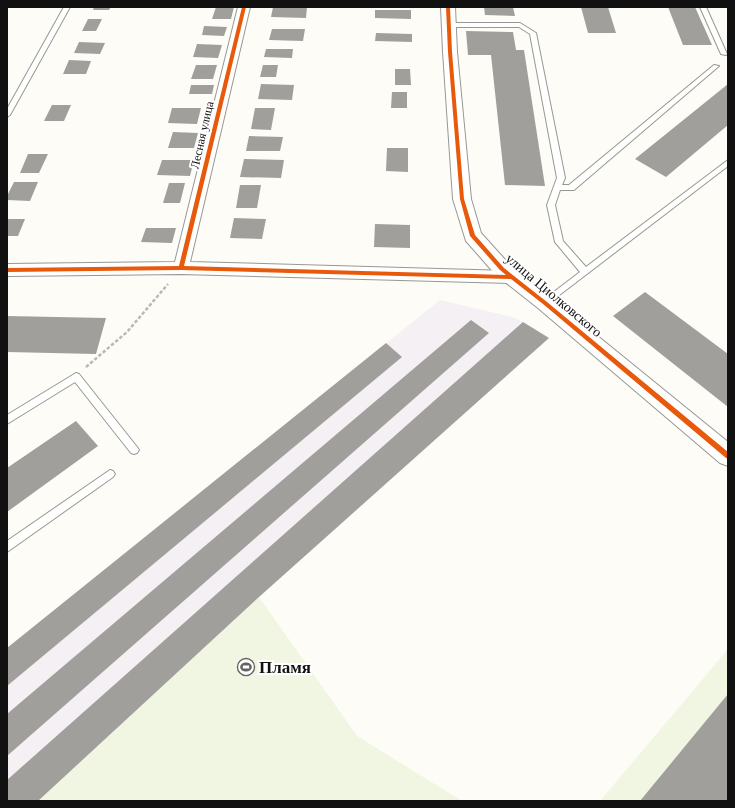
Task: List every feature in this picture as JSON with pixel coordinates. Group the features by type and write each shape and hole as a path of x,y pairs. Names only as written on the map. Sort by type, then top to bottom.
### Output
{"street":[{"name":"Лесная улица","path":"181,268 244,7"},
{"name":"улица Циолковского","path":"448,16 462,199 473,236 502,269 546,303 728,456"},
{"path":"7,270 181,268 512,277"}],"lane":[{"path":"7,115 67,7"},
{"path":"703,7 724,54"},
{"path":"448,16 520,25 533,33 560,178 551,205 559,242 585,272"},
{"path":"557,187 571,188 716,66"},
{"path":"546,303 728,162"},
{"path":"7,420 76,377 134,450"},
{"path":"7,547 110,474"}],"path":[{"path":"76,377 127,332 181,268"}],"shaded area":[{"path":"440,300 516,318 549,338 259,597 38,801 7,801 7,648"}],"green space":[{"name":"Пламя","path":"259,597 357,736 462,801 38,801"},
{"path":"728,649 728,801 601,801 601,800"}],"building":[{"path":"94,7 111,7 109,10 93,10"},
{"path":"216,7 234,7 231,19 212,19"},
{"path":"273,7 307,7 306,18 271,17"},
{"path":"484,7 513,7 515,16 485,15"},
{"path":"581,7 608,7 616,33 588,33"},
{"path":"668,7 695,7 712,45 683,45"},
{"path":"375,10 411,10 411,19 375,18"},
{"path":"88,19 102,19 96,31 82,31"},
{"path":"204,26 227,27 224,36 202,35"},
{"path":"272,29 305,29 303,41 269,40"},
{"path":"466,31 513,32 516,50 524,50 545,186 505,185 491,55 468,55"},
{"path":"376,33 412,34 412,42 375,41"},
{"path":"79,42 105,43 100,54 74,53"},
{"path":"197,44 222,45 218,58 193,57"},
{"path":"266,49 293,49 292,58 264,57"},
{"path":"69,60 91,61 86,74 63,74"},
{"path":"196,65 217,65 213,79 191,79"},
{"path":"263,65 278,65 276,77 260,77"},
{"path":"395,69 410,69 411,85 395,85"},
{"path":"261,84 294,85 292,100 258,99"},
{"path":"728,84 728,125 666,177 635,159"},
{"path":"191,85 214,85 212,94 189,94"},
{"path":"392,92 407,92 407,108 391,108"},
{"path":"52,105 71,105 64,121 44,121"},
{"path":"172,108 201,108 197,124 168,123"},
{"path":"255,108 275,108 271,130 251,129"},
{"path":"173,132 198,133 194,148 168,148"},
{"path":"249,136 283,137 280,151 246,151"},
{"path":"387,148 408,148 408,172 386,171"},
{"path":"28,154 48,154 39,173 20,173"},
{"path":"244,159 284,160 281,178 240,177"},
{"path":"162,160 194,160 190,176 157,175"},
{"path":"14,182 38,182 30,201 7,200 7,196"},
{"path":"169,183 185,183 180,203 163,203"},
{"path":"240,185 261,185 257,208 236,208"},
{"path":"234,218 266,219 262,239 230,238"},
{"path":"7,219 25,219 18,236 7,236"},
{"path":"375,224 410,225 410,248 374,247"},
{"path":"146,228 176,228 172,243 141,242"},
{"path":"645,292 728,354 728,407 613,316"},
{"path":"7,316 106,318 96,354 7,352"},
{"path":"471,320 489,333 7,756 7,714"},
{"path":"523,322 549,338 259,597 38,801 7,801 7,780"},
{"path":"386,343 402,357 7,686 7,648"},
{"path":"76,421 98,446 7,512 7,468"},
{"path":"728,694 728,801 640,801"}],"cycle path":[{"path":"181,268 244,7"},
{"path":"448,7 450,52 462,199 473,236 502,269 545,303 728,456"},
{"path":"7,270 181,268 512,277"}],"place":[{"name":"Пламя","path":"246,667"}]}
